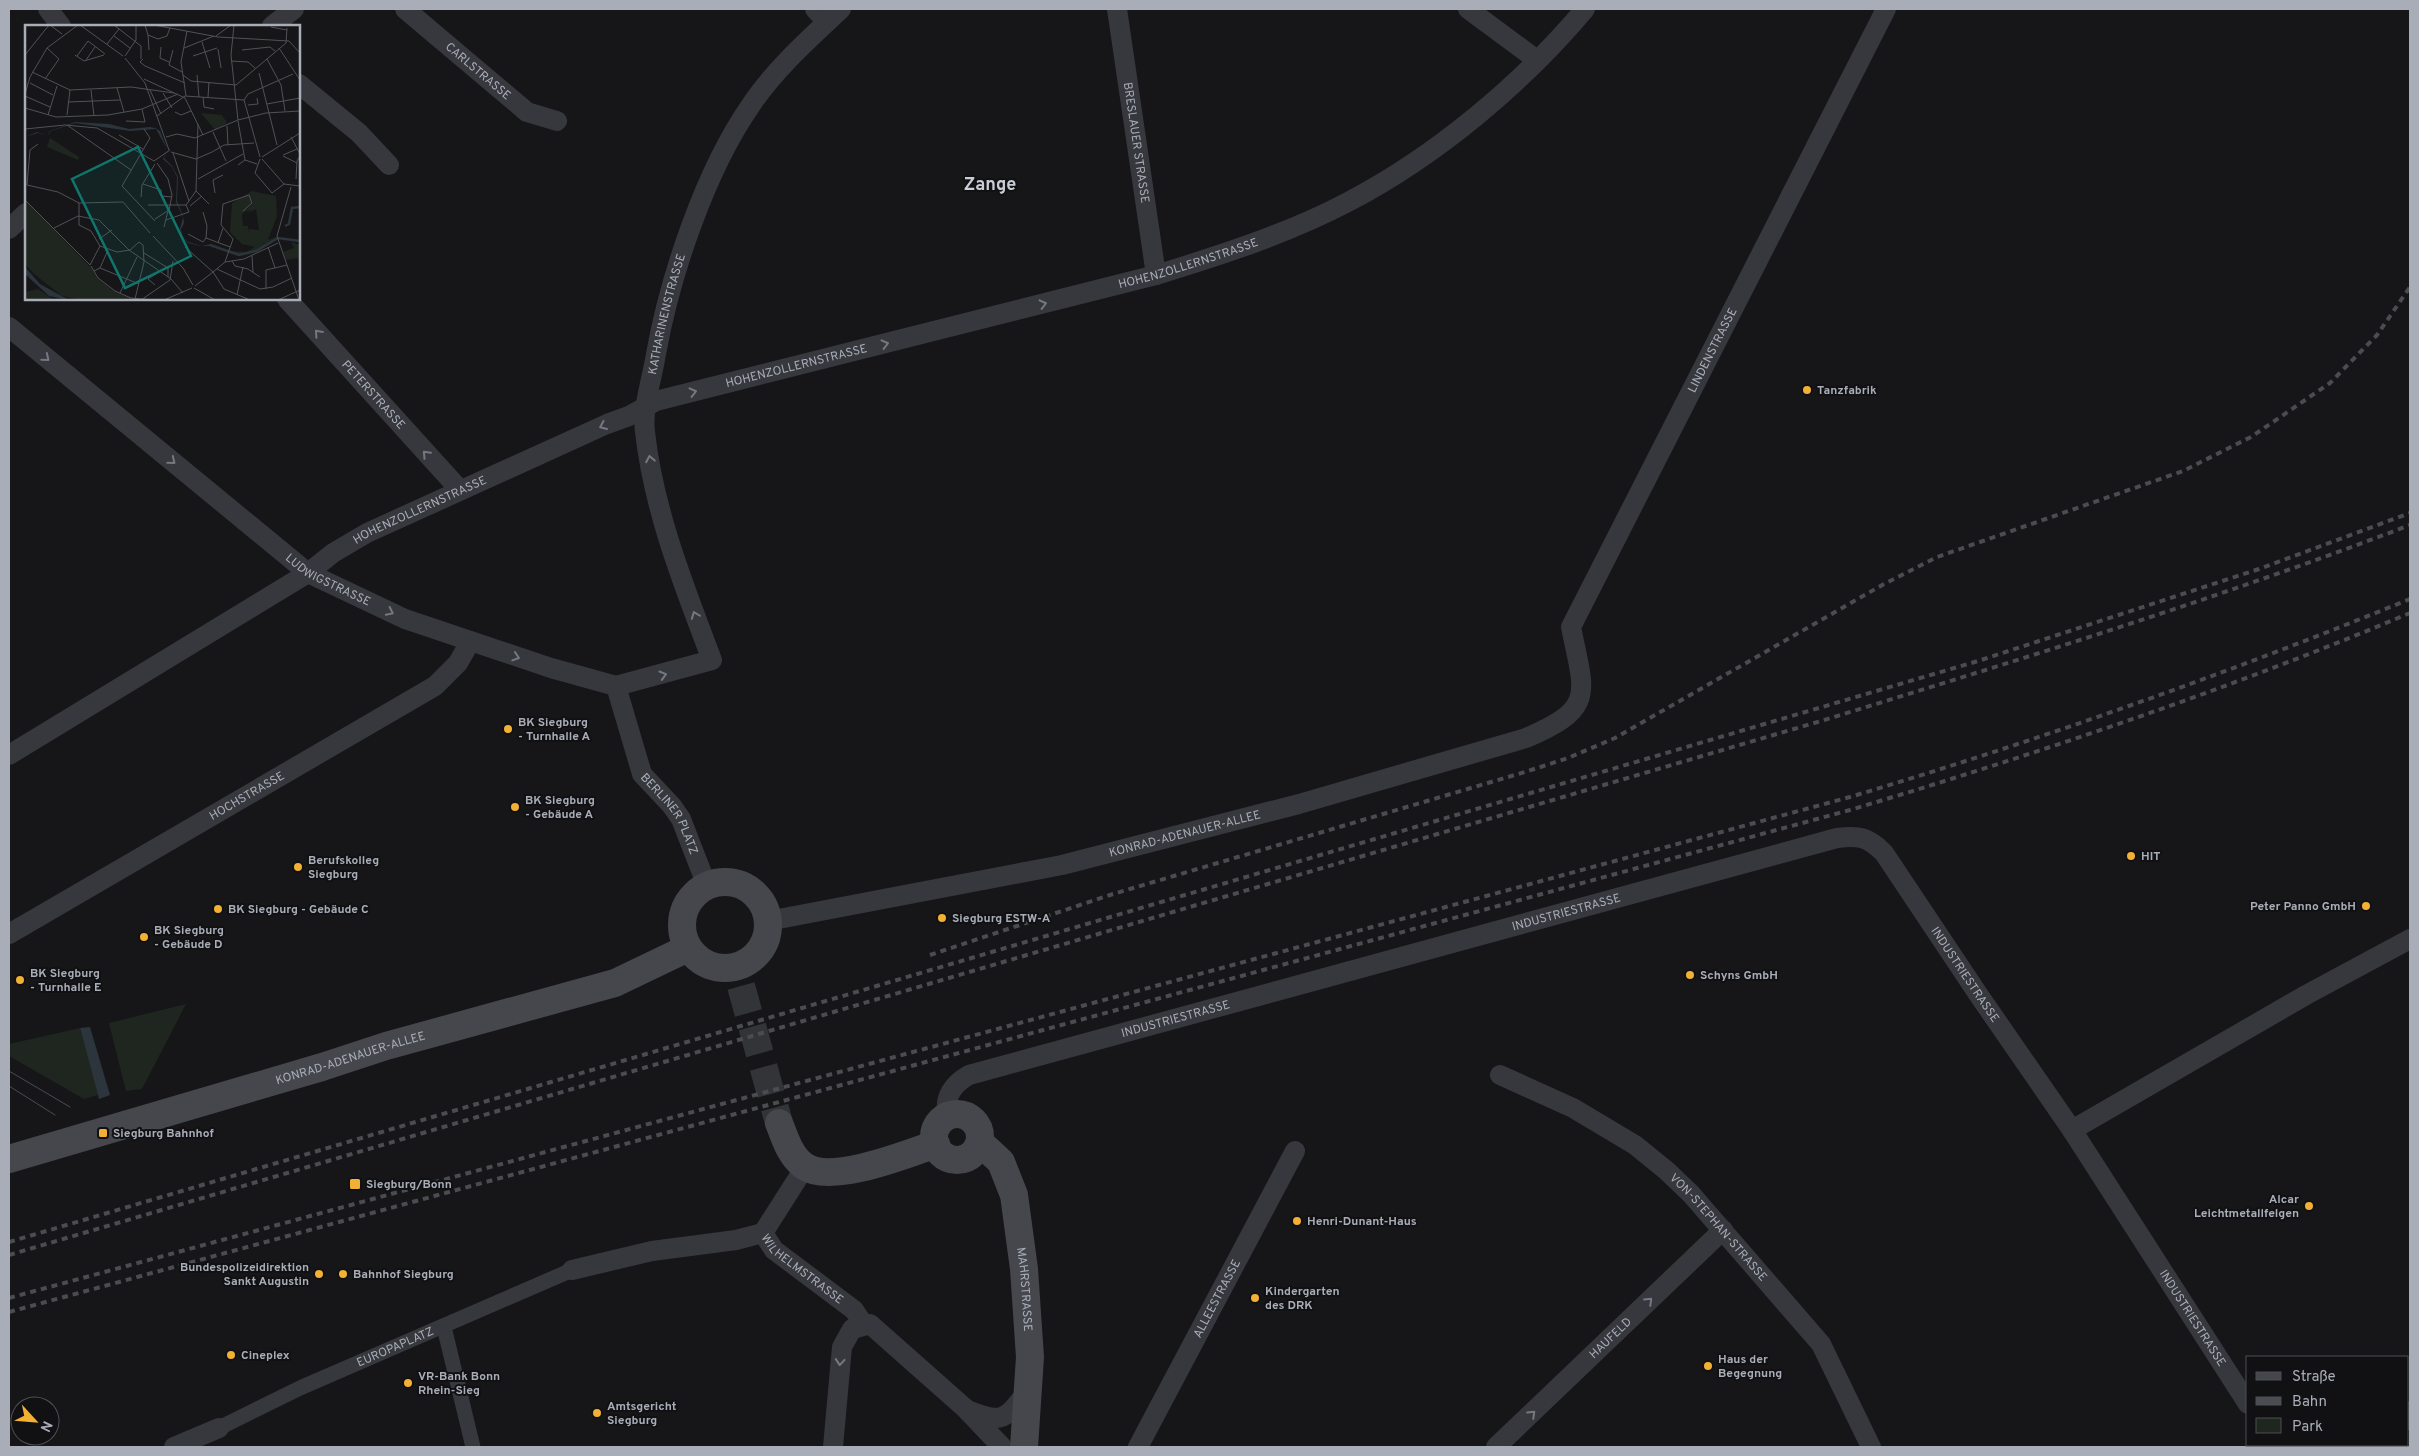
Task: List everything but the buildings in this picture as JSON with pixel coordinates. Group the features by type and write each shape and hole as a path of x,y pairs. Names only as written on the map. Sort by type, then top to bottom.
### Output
{"main road":[{"path":"720,882 734,882 747,887 758,896 765,908 768,921 764,945 738,977 722,968 708,965 697,958 688,948 683,934 682,920 686,906 695,894 707,886 720,882"},
{"name":"KONRAD-ADENAUER-ALLEE","path":"9,1159 322,1067 386,1046 615,983 688,948"},
{"path":"962,1114 975,1122 980,1137 979,1144 970,1156 956,1160 942,1154 936,1144 937,1126 948,1116 962,1114"},
{"path":"779,1123 790,1150 805,1167 833,1172 867,1165 936,1144"},
{"name":"MAHRSTRASSE","path":"979,1144 1001,1162 1014,1195 1024,1268 1030,1356 1026,1393 1024,1447"}],"street":[{"path":"48,9 60,25"},
{"path":"273,25 294,9"},
{"name":"CARLSTRASSE","path":"405,9 527,112 558,121"},
{"name":"KATHARINENSTRASSE","path":"616,686 712,660 679,574 663,521 645,431 647,406 664,311 690,231 717,167 752,103 821,16 841,9"},
{"name":"BRESLAUER STRASSE","path":"1117,9 1156,275"},
{"path":"1468,9 1537,60"},
{"name":"HOHENZOLLERNSTRASSE","path":"9,755 308,573 333,553 367,533 629,416 656,401 1156,275 1227,253 1348,202 1456,133 1537,60 1563,35 1585,9"},
{"name":"LINDENSTRASSE","path":"1580,697 1582,683 1571,626 1886,9"},
{"path":"300,85 359,132 389,166"},
{"path":"9,228 25,214"},
{"name":"PETERSTRASSE","path":"288,300 460,490"},
{"name":"LUDWIGSTRASSE","path":"9,327 308,573 405,619 470,642 616,686"},
{"name":"HOCHSTRASSE","path":"9,934 435,686 458,663 470,642"},
{"name":"BERLINER PLATZ","path":"616,686 642,774 672,806 681,819 707,886"},
{"name":"KONRAD-ADENAUER-ALLEE","path":"768,921 1062,865 1299,804 1526,738 1557,725 1576,707 1580,697"},
{"name":"INDUSTRIESTRASSE","path":"948,1116 946,1108 952,1088 969,1075 1837,838 1854,836 1873,841 1884,853 2072,1130 2246,1401"},
{"path":"2072,1130 2299,999 2410,939"},
{"name":"VON-STEPHAN-STRASSE","path":"1500,1076 1573,1108 1635,1145 1667,1171 1707,1211 1821,1344 1871,1447"},
{"name":"ALLEESTRASSE","path":"1138,1447 1294,1151"},
{"path":"763,1233 805,1167"},
{"name":"HAUFELD","path":"1496,1447 1723,1230"},
{"name":"WILHELMSTRASSE","path":"572,1270 652,1251 736,1240 763,1233 774,1250 854,1310 864,1325 870,1324 876,1327 966,1409 1002,1447"},
{"name":"EUROPAPLATZ","path":"219,1428 300,1388 572,1270"},
{"path":"833,1447 842,1347 852,1329 864,1325"},
{"path":"444,1327 473,1447"},
{"name":"WILHELMSTRASSE","path":"966,1409 990,1419 998,1419 1010,1414 1026,1393"},
{"path":"174,1447 219,1428"}],"green space":[{"path":"186,1004 142,1089 126,1091 109,1023"},
{"path":"80,1028 98,1095 84,1099 9,1056 9,1044"}],"shaded area":[{"path":"90,1027 110,1095 99,1099 80,1028"}],"tunnel":[{"path":"741,986 779,1123"}],"tram line":[{"path":"9,1071 70,1107"},
{"path":"9,1086 55,1115"}],"railway":[{"path":"930,955 1113,894 1525,772 1568,758 1615,738 1884,584 1937,557 2183,471 2251,437 2330,383 2377,335 2410,287"},
{"path":"9,1242 1978,661 2259,569 2410,513"},
{"path":"9,1255 1821,721 2043,652 2191,603 2410,525"},
{"path":"9,1298 1850,797 1992,753 2132,705 2272,654 2410,599"},
{"path":"9,1312 1850,810 1992,766 2133,719 2272,668 2410,613"}],"place":[{"name":"Tanzfabrik","path":"1807,390"},
{"name":"BK Siegburg - Turnhalle A","path":"508,729"},
{"name":"BK Siegburg - Gebäude A","path":"515,807"},
{"name":"HIT","path":"2131,856"},
{"name":"Berufskolleg Siegburg","path":"298,867"},
{"name":"Peter Panno GmbH","path":"2366,906"},
{"name":"BK Siegburg - Gebäude C","path":"218,909"},
{"name":"Siegburg ESTW-A","path":"942,918"},
{"name":"BK Siegburg - Gebäude D","path":"144,937"},
{"name":"Schyns GmbH","path":"1690,975"},
{"name":"BK Siegburg - Turnhalle E","path":"20,980"},
{"name":"Siegburg Bahnhof","path":"103,1133"},
{"name":"Siegburg/Bonn","path":"355,1184"},
{"name":"Alcar Leichtmetallfelgen","path":"2309,1206"},
{"name":"Henri-Dunant-Haus","path":"1297,1221"},
{"name":"Bundespolizeidirektion Sankt Augustin","path":"319,1274"},
{"name":"Bahnhof Siegburg","path":"343,1274"},
{"name":"Kindergarten des DRK","path":"1255,1298"},
{"name":"Cineplex","path":"231,1355"},
{"name":"Haus der Begegnung","path":"1708,1366"},
{"name":"VR-Bank Bonn Rhein-Sieg","path":"408,1383"},
{"name":"Amtsgericht Siegburg","path":"597,1413"}],"district":[{"name":"Zange","path":"990,184"}]}
